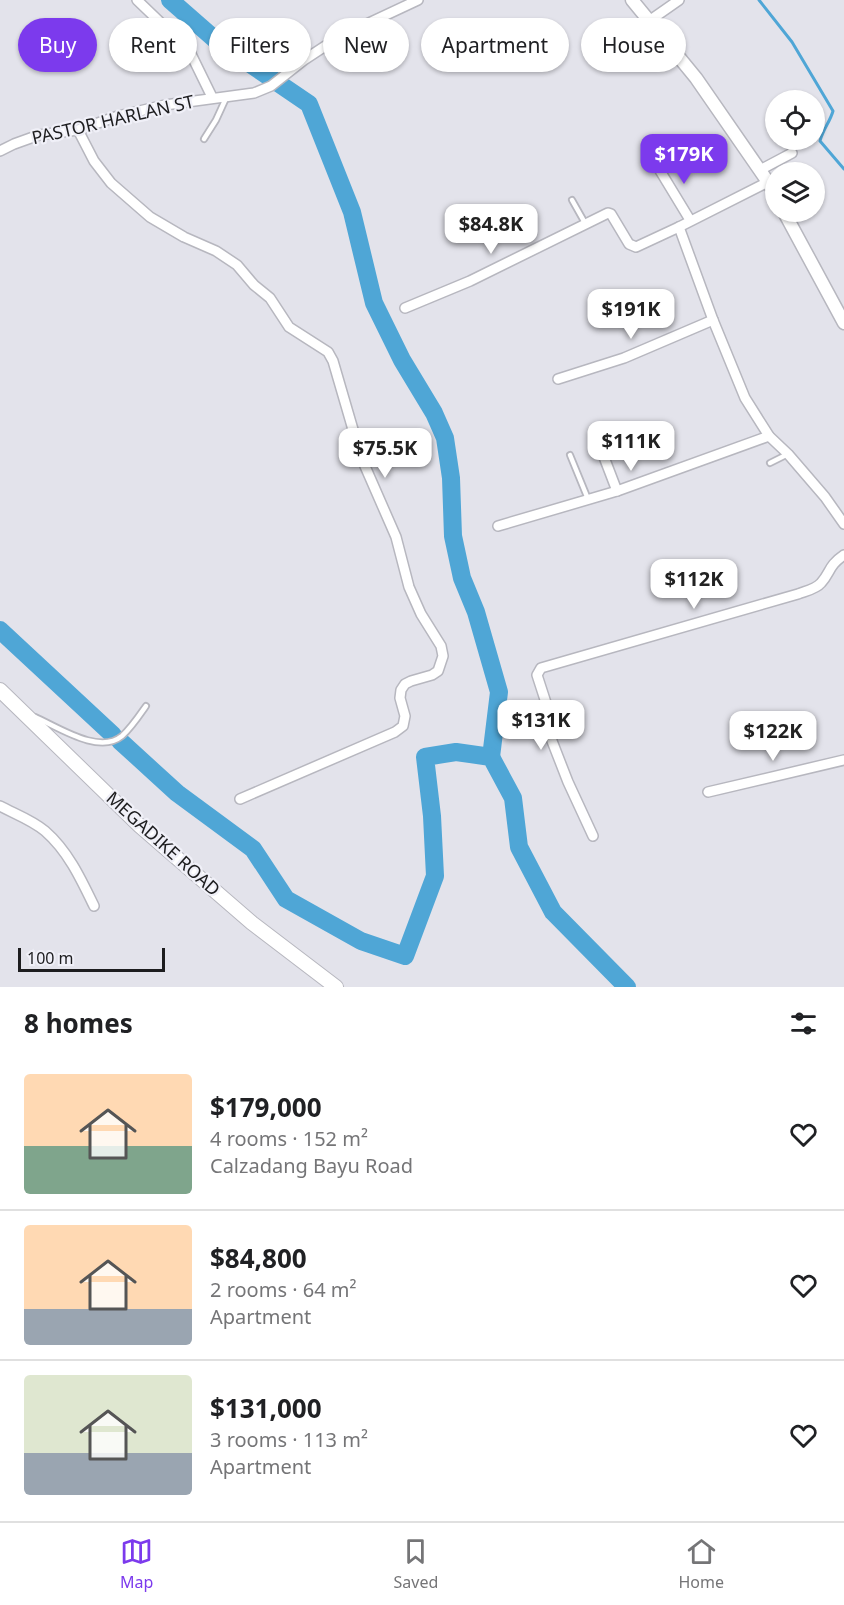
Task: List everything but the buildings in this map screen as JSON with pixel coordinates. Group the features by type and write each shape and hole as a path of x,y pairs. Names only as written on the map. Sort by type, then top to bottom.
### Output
{"main road":[{"name":"MEGADIKE ROAD","path":"0,690 140,826 252,923 336,987"}],"street":[{"path":"137,0 189,50 212,97"},
{"path":"632,0 647,18"},
{"path":"653,18 679,0"},
{"name":"PASTOR HARLAN ST","path":"0,151 39,135 78,130 117,116 165,105 254,93 271,86 304,60 339,37 413,1"},
{"path":"686,66 765,178"},
{"path":"78,130 94,161 111,183 150,217 184,237 216,251 237,265 254,285 270,298 289,327 328,352 337,372 361,457 396,537 409,587 421,614 441,646 443,656 438,671 405,684 401,690 400,698 405,716 403,726 395,732 240,799"},
{"path":"760,170 792,153"},
{"path":"656,164 690,220"},
{"path":"405,308 470,281 608,213 612,214 629,244 636,247 765,183"},
{"path":"789,222 844,323"},
{"path":"679,227 712,320 745,398 769,436 788,454 825,497 844,524"},
{"path":"558,379 624,358 712,320"},
{"path":"498,526 617,491 769,436"},
{"path":"599,444 617,491"},
{"path":"593,836 552,741 549,712 537,675 538,670 812,589 822,582 830,567 844,555"},
{"path":"708,792 844,760"},
{"path":"0,806 32,822 50,837 75,867 94,906"}],"lane":[{"path":"204,139 227,96"},
{"path":"572,200 585,223"},
{"path":"770,463 788,454"},
{"path":"570,455 588,500"},
{"path":"21,711 88,741 100,744 111,742 122,735 146,706"}],"waterway":[{"path":"170,0 218,42 309,104 352,212 374,303 402,360 434,413 445,438 451,478 453,536 462,578 476,612 499,692 491,757"},
{"path":"759,0 792,42 833,111 820,141 844,169"},
{"path":"0,630 113,735"},
{"path":"120,741 177,793 253,849 286,899 361,941 405,956 435,876 432,816 425,757 456,752 491,757 513,798 519,847 553,912 627,987"}]}
